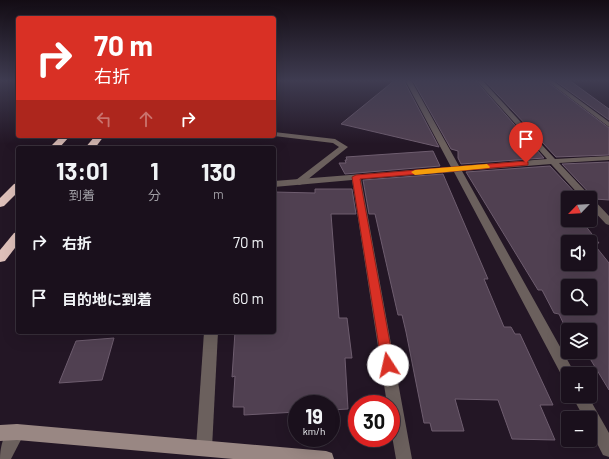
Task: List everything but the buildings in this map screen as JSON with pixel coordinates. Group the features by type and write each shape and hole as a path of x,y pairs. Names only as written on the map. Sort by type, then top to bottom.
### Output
{"highway":[{"path":"56,146 64,138"},
{"path":"92,146 98,138"},
{"path":"0,204 16,188"},
{"path":"0,258 16,238"}],"street":[{"path":"420,101 564,367"},
{"path":"499,101 581,191"},
{"path":"578,101 609,125"},
{"path":"276,134 335,141 344,147 299,182"},
{"path":"276,184 554,161 609,158"},
{"path":"356,177 404,459"},
{"path":"597,209 609,222"},
{"path":"204,448 211,334"},
{"path":"584,403 609,449"},
{"path":"2,459 17,432"},
{"path":"0,433 17,432 326,459"}],"slow traffic":[{"path":"415,172 487,167"}],"route":[{"path":"388,365 356,177 526,163"}]}
